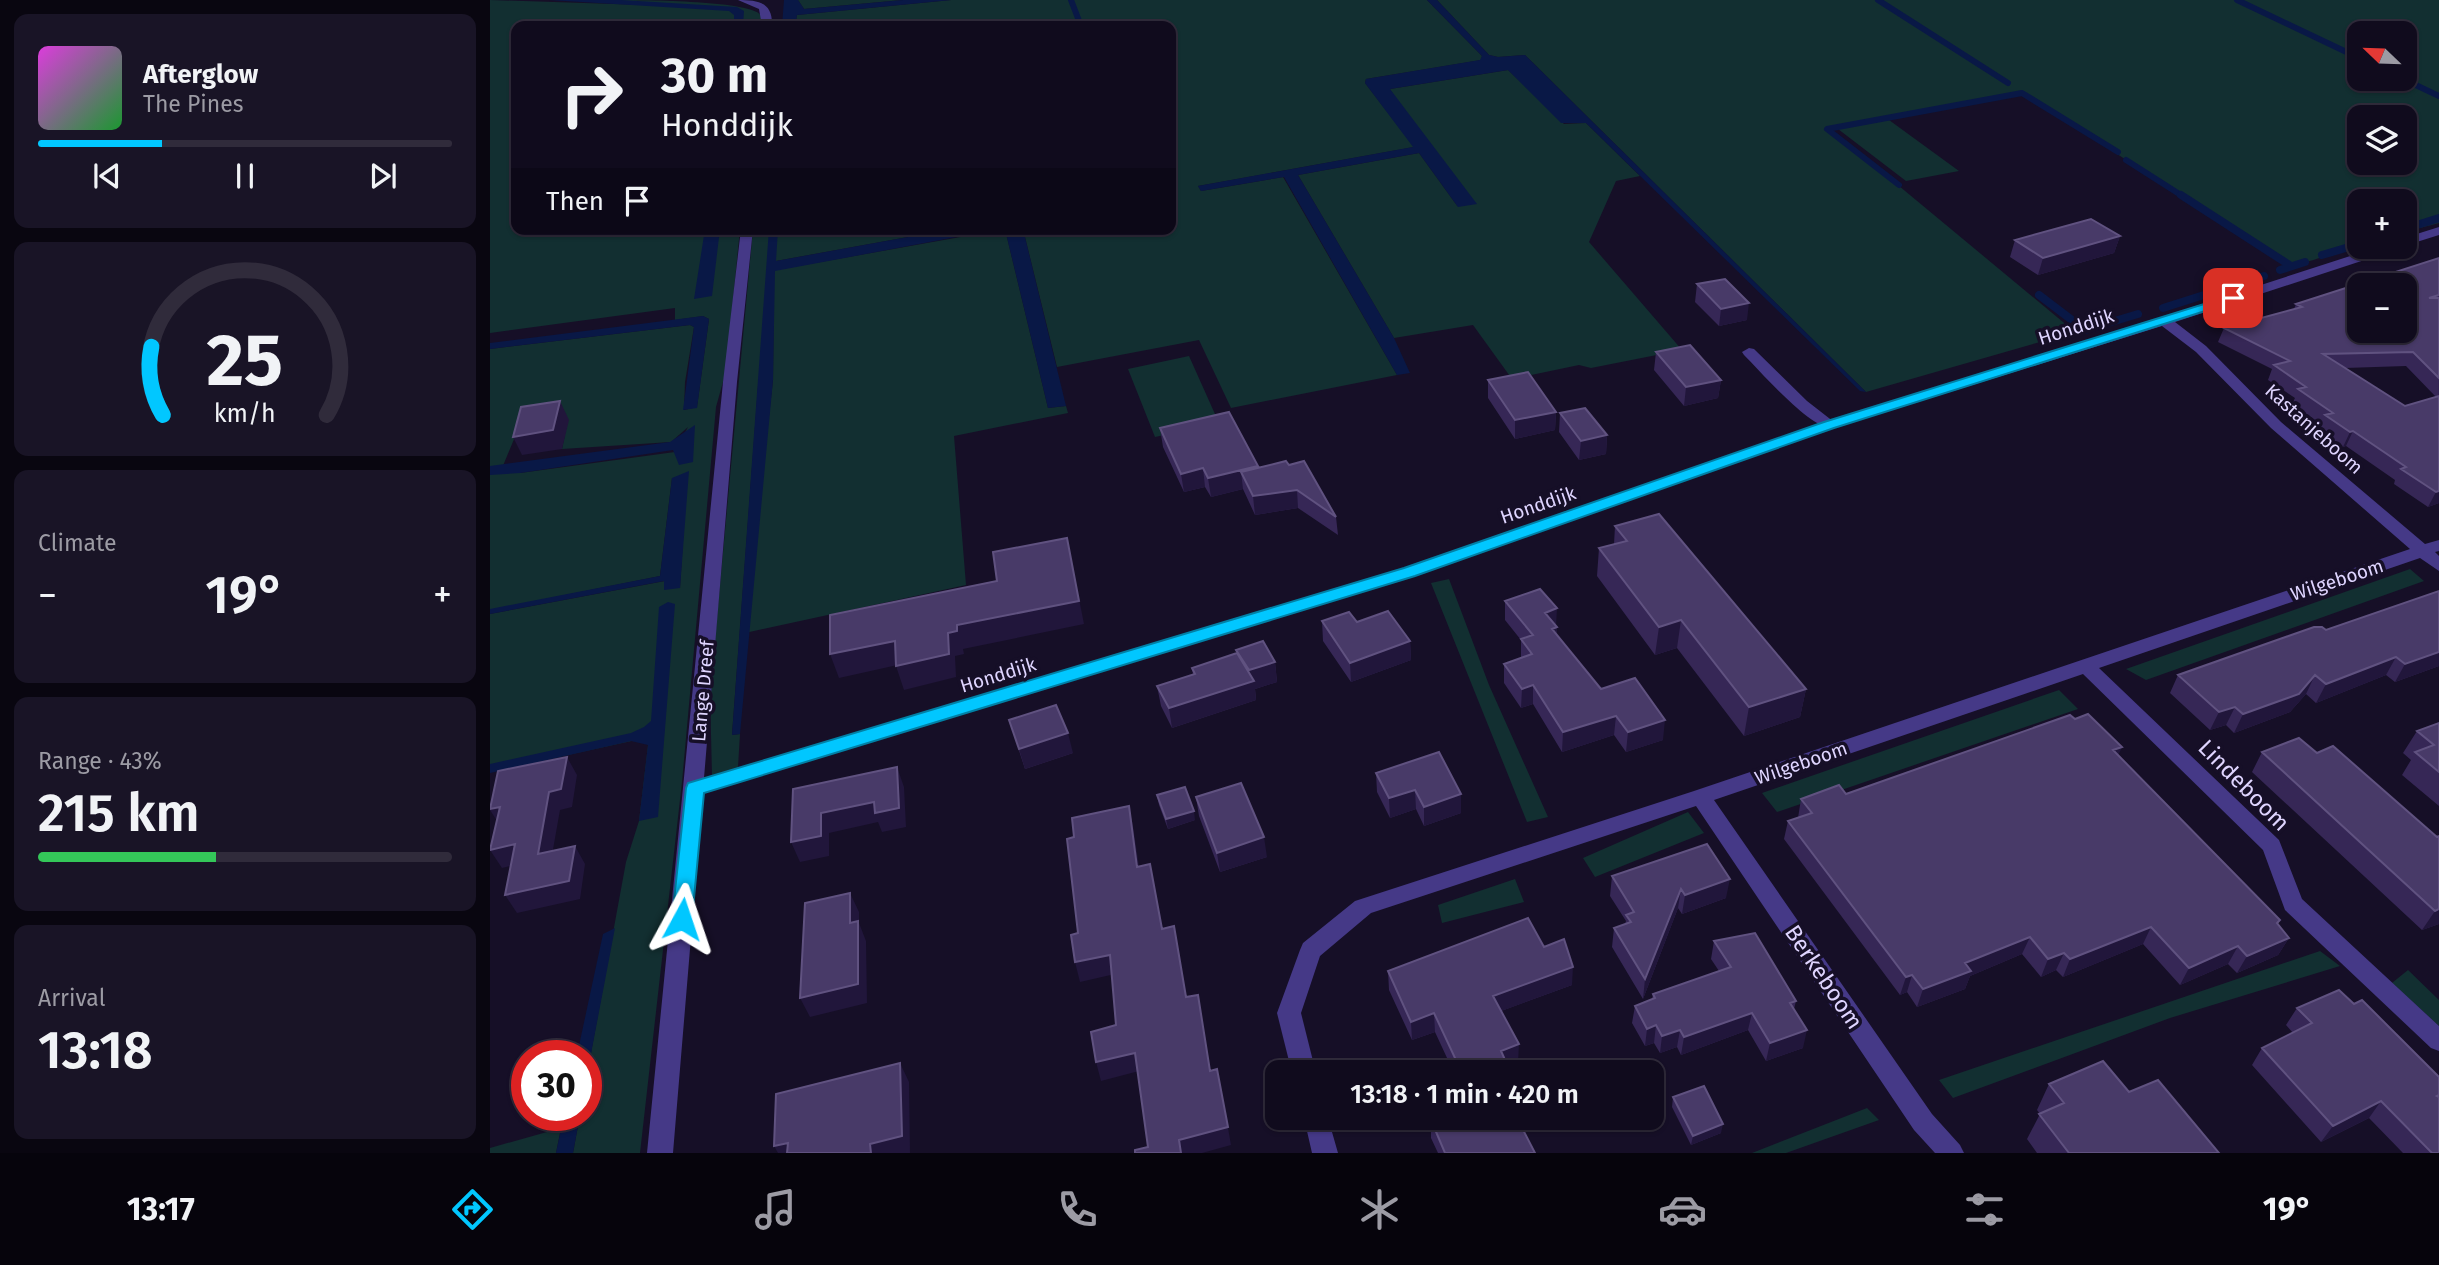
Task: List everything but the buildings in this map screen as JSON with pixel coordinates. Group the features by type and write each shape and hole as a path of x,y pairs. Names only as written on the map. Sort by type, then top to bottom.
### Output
{"street":[{"path":"743,0 763,7 768,14 767,21"},
{"path":"2417,238 2439,231"},
{"name":"Lange Dreef","path":"660,1153 730,382 746,235"},
{"name":"Honddijk","path":"695,788 1409,572 1829,425 2353,259"},
{"name":"Kastanjeboom","path":"2164,321 2201,349 2276,425 2431,549 2439,565"},
{"path":"1749,352 1802,404 1829,425"},
{"name":"Wilgeboom","path":"1301,1060 1289,1013 1311,950 1363,907 1701,797 2084,664 2431,549"},
{"name":"Lindeboom","path":"2084,664 2272,846 2293,904 2439,1041"},
{"name":"Berkeboom","path":"1701,797 1923,1122 1951,1153"},
{"path":"1319,1130 1325,1153"}],"green space":[{"path":"490,0 675,6 611,0 691,2 736,6 761,15 761,21 511,21 511,235 739,235 726,371 716,407 682,782 640,1153 573,1153 577,1131 602,1131 602,1040 593,1040 626,862 639,821 648,745 641,739 490,772 490,614 665,581 680,588 684,525 672,478 660,576 490,610 490,349 690,325 694,327 685,382 684,410 697,407 709,319 703,316 675,320 675,308 490,333","holes":["568,420 562,449 671,442 688,427 675,452 520,473 500,473 519,427"]},
{"path":"798,0 903,0 804,9"},
{"path":"951,0 1427,0 1482,56 1481,60 1366,79 1365,83 1414,147 1198,186 1201,191 1283,177 1397,375 1231,408 1199,340 1057,367 1024,235 1176,235 1176,21 796,21 797,15"},
{"path":"1437,0 2439,0 2439,223 2417,229 2417,189 2347,189 2347,249 2291,265 2020,92 1828,127 2075,332 1866,392 1525,55 1489,55"},
{"path":"1508,70 1564,124 1586,123 1640,176 1616,181 1589,242 1682,350 1591,368 1579,365 1512,379 1473,325 1394,338 1298,175 1419,153 1458,207 1390,89"},
{"path":"1889,120 1959,171 1906,181 1838,129"},
{"path":"752,235 776,235 776,247 777,235 919,235 776,261 776,270 971,235 1006,235 1048,408 1066,406 1068,413 954,436 966,585 745,633 773,380 774,278 758,386 732,735 740,734 738,767 712,775 710,693"},
{"path":"1189,356 1219,423 1155,437 1128,369"},
{"path":"2410,569 2424,581 2146,680 2126,669"},
{"path":"1449,579 1489,685 1548,817 1527,822 1431,583"},
{"path":"2059,690 2078,709 1777,812 1762,793"},
{"path":"1688,812 1704,833 1595,877 1583,858"},
{"path":"1515,879 1524,902 1442,923 1438,905"},
{"path":"2320,951 2340,966 2170,1018 1953,1098 1939,1080"},
{"path":"2408,970 2439,1000 2439,1026 2392,983"},
{"path":"1867,1108 1879,1120 1786,1153 1752,1153"},
{"path":"550,1131 560,1131 556,1153 490,1153 490,1148"}],"water":[{"path":"549,0 621,0 737,7 744,11 743,21 734,21 734,15 729,11"},
{"path":"784,0 798,0 804,9 903,0 951,0 797,15 796,21 782,21"},
{"path":"1427,0 1437,0 1489,55 1525,55 1866,392 1860,391 1586,123 1561,123 1508,70 1390,89 1477,204 1458,207 1419,153 1298,175 1394,338 1410,373 1397,375 1284,177 1201,191 1198,186 1413,147 1365,83 1366,79 1480,60 1482,56"},
{"path":"704,235 719,235 712,296 694,299"},
{"path":"769,235 778,235 776,261 919,235 967,235 775,271 773,380 740,734 732,735"},
{"path":"1006,235 1024,235 1066,406 1048,408"},
{"path":"703,316 709,319 697,408 683,410 694,327 690,325 490,349 490,343"},
{"path":"695,425 693,462 679,465 673,450 490,475 490,466 670,442"},
{"path":"689,471 680,588 664,590 664,581 490,614 490,609 660,576 672,478"},
{"path":"668,602 675,604 658,817 639,821 648,745 631,741 490,773 490,764 631,733 651,721 659,607"},
{"path":"615,928 594,1040 580,1040 603,934"},
{"path":"561,1131 577,1131 573,1153 556,1153"}],"waterway":[{"path":"1071,0 1079,21"},
{"path":"1878,0 2008,83"},
{"path":"2237,0 2347,52"},
{"path":"2417,86 2439,96"},
{"path":"1899,185 1827,129 2022,93 2118,152"},
{"path":"2126,160 2184,197"},
{"path":"2181,195 2291,266"},
{"path":"2417,225 2439,218"},
{"path":"2322,255 2347,248"},
{"path":"2280,270 2305,262"},
{"path":"2163,308 2264,276"},
{"path":"2039,295 2085,330 2138,314"}],"route":[{"path":"682,919 695,788 1409,572 1829,425 2233,298"}]}
